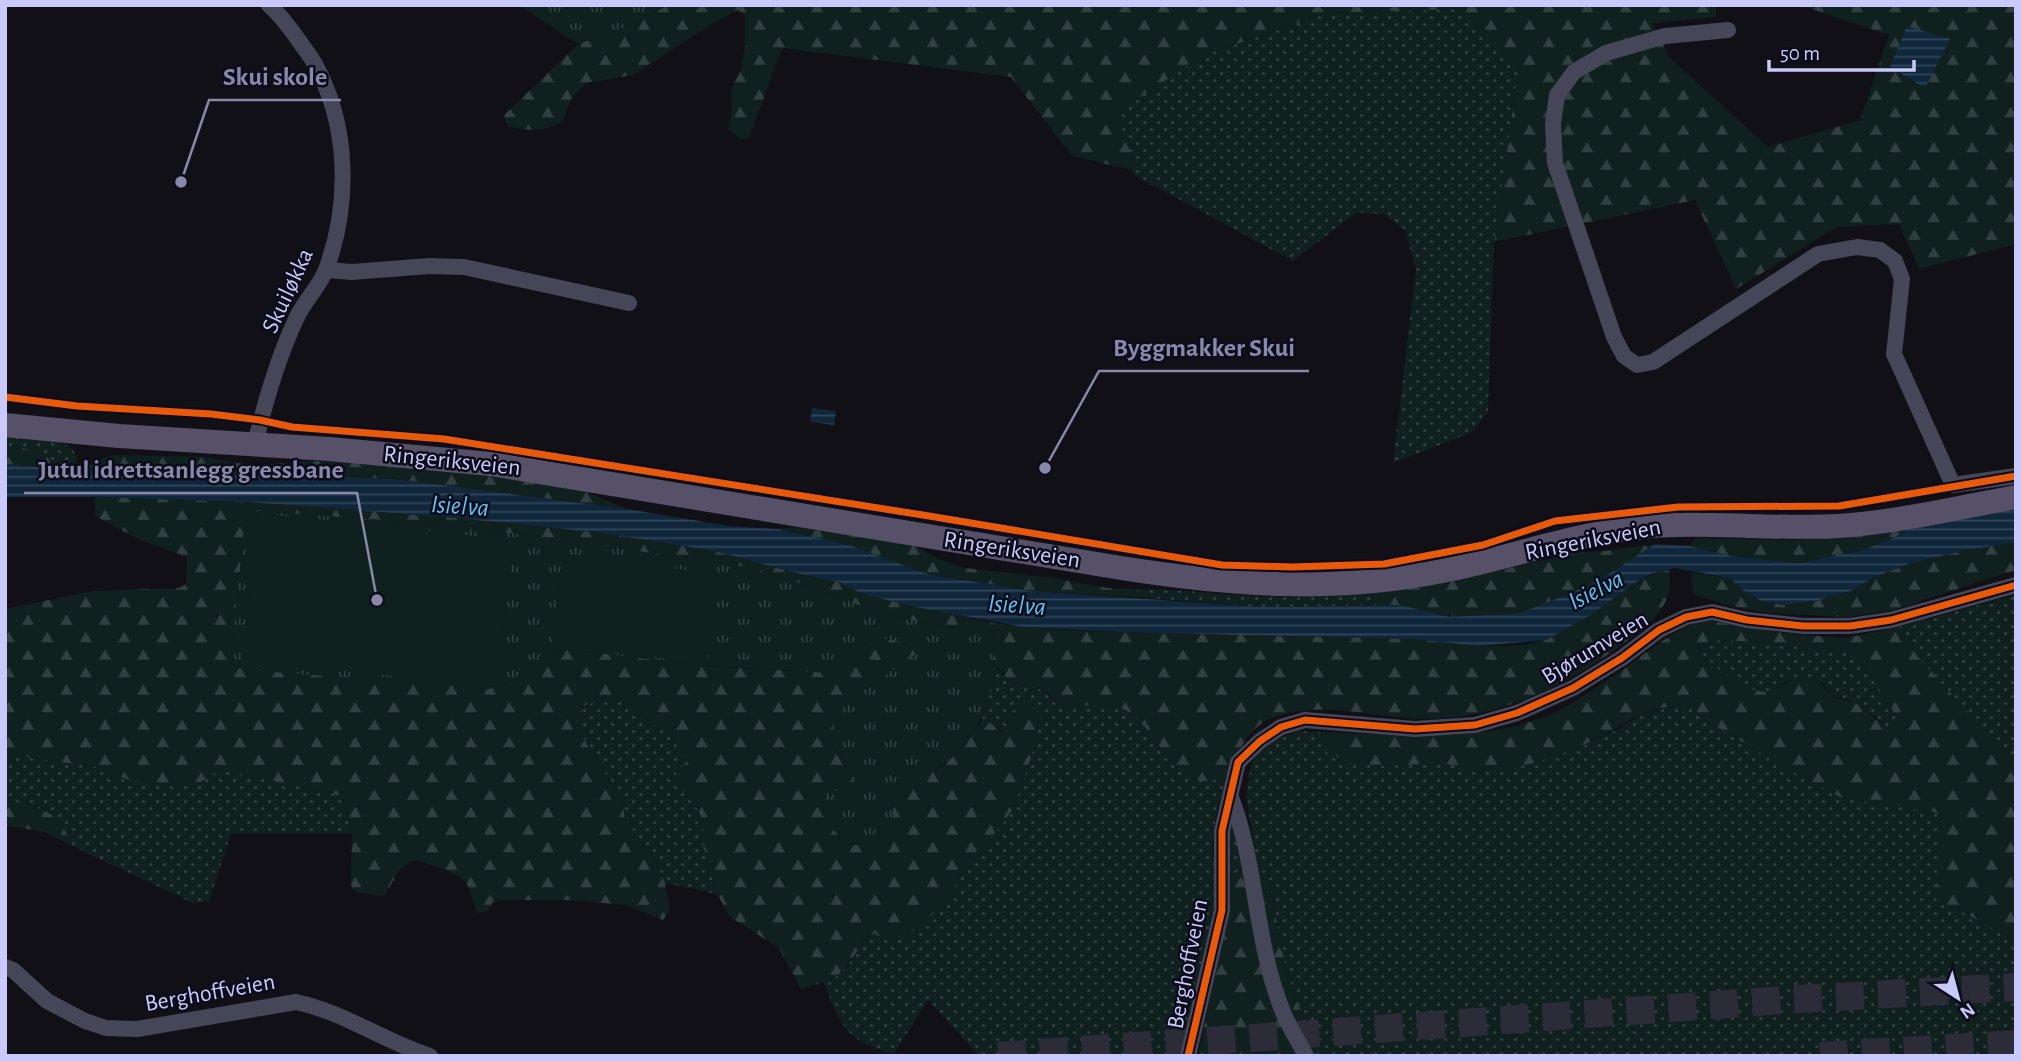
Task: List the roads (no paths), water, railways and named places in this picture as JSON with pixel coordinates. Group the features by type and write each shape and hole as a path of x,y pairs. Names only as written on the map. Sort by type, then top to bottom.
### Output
{"main road":[{"name":"Ringeriksveien","path":"5,425 491,464 1108,566 1216,582 1254,584 1338,584 1413,576 1632,528 1678,524 1840,526 2016,497"}],"street":[{"name":"Skuiløkka","path":"255,444 269,392 297,316 327,270 341,217 344,187 339,133 331,102 315,64 279,13 269,5"},
{"path":"1728,30 1665,36 1606,53 1574,72 1557,95 1553,124 1555,163 1614,337 1625,356 1637,365 1653,362 1818,254 1857,247 1880,250 1895,261 1902,279 1894,354 1953,485 2016,476"},
{"path":"327,270 352,272 429,266 464,267 629,303"},
{"name":"Bjørumveien","path":"1231,797 1238,762 1280,727 1305,720 1415,729 1475,725 1517,713 1573,688 1622,658 1659,630 1686,617 1712,612 1747,620 1803,626 1850,626 1891,620 2016,585"},
{"path":"1231,797 1243,828 1262,937 1281,1007 1306,1056"},
{"name":"Berghoffveien","path":"1188,1056 1222,910 1223,831 1231,797"},
{"name":"Berghoffveien","path":"5,967 13,970 47,1001 85,1021 106,1028 137,1029 296,1002 319,1006 430,1056"}],"water":[{"path":"1907,26 1950,39 1925,88 1890,67"},
{"path":"812,408 836,411 834,425 810,422"},
{"name":"Isielva","path":"5,464 92,471 395,479 627,509 729,526 777,529 849,545 928,574 1030,591 1263,607 1401,605 1450,617 1519,613 1567,595 1604,577 1655,544 1689,546 1731,556 1799,563 1863,550 1896,537 1912,525 2016,508 2016,542 1908,564 1873,578 1851,591 1816,601 1783,605 1761,601 1729,578 1675,568 1651,574 1633,584 1592,614 1546,640 1479,646 1410,639 1023,627 910,606 863,594 838,582 715,551 594,532 446,517 247,502 5,497"}],"tunnel":[{"path":"998,1056 1798,999 2016,987"},
{"path":"1820,1056 2016,1044"}],"place":[{"name":"Skui skole","path":"181,182"},
{"name":"Byggmakker Skui","path":"1045,468"},
{"name":"Jutul idrettsanlegg gressbane","path":"377,600"}]}
